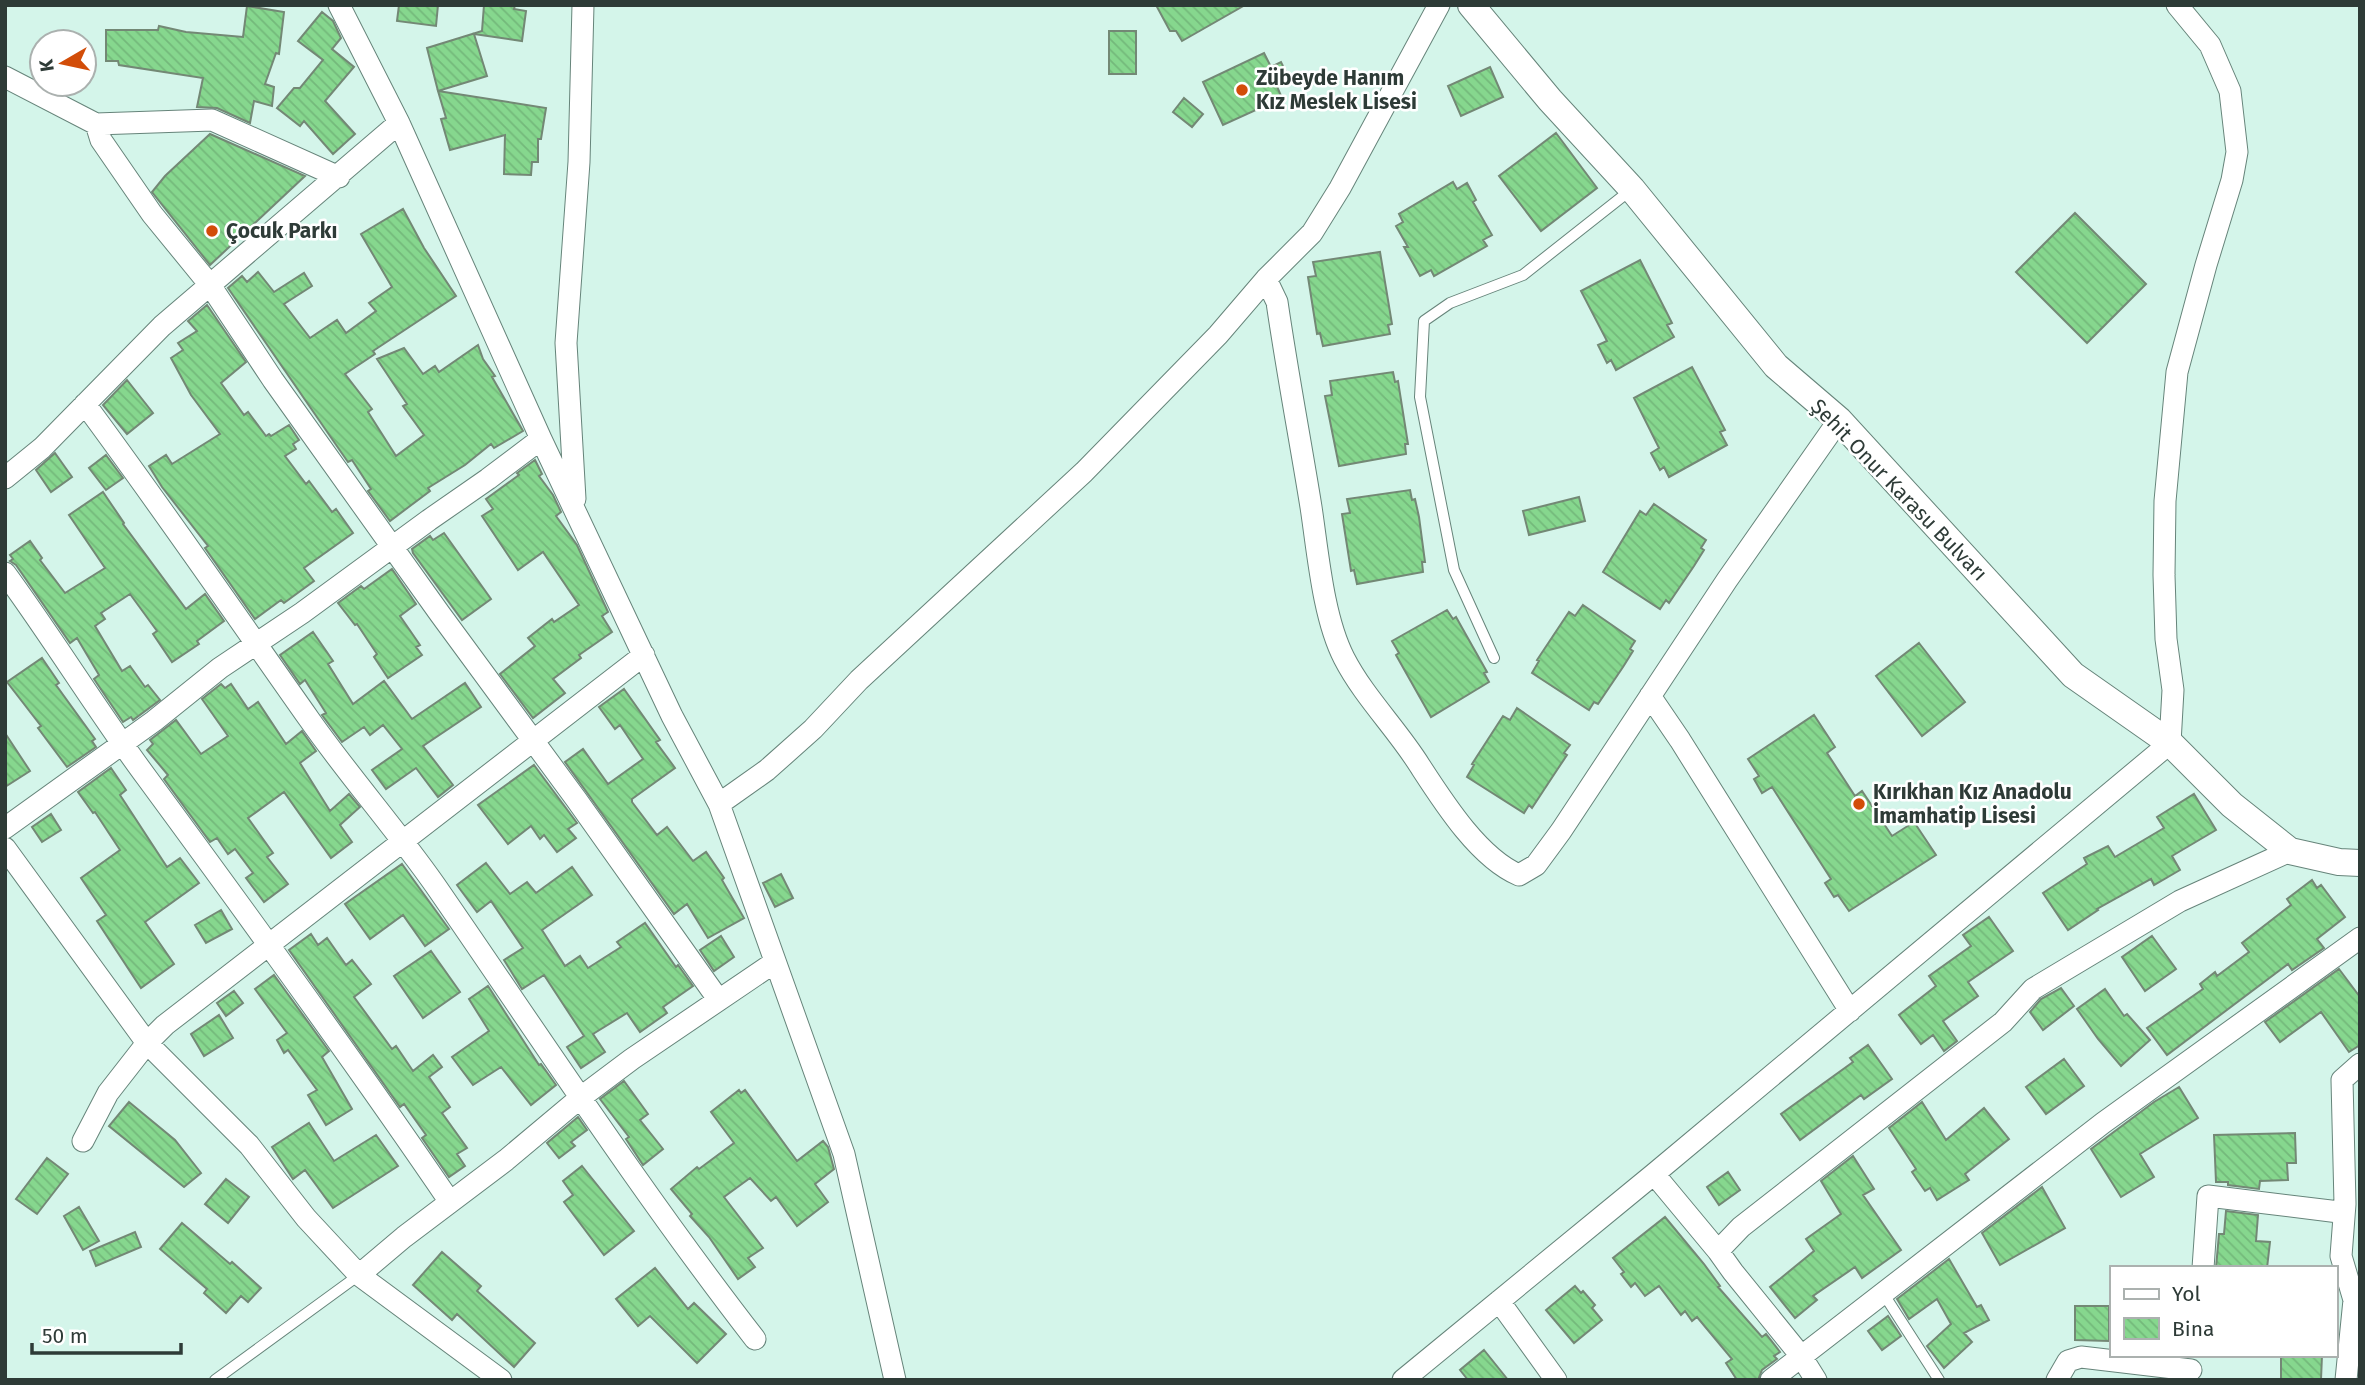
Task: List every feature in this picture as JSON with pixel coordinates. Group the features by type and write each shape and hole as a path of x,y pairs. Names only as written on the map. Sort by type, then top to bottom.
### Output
{"street":[{"path":"338,5 399,123 541,439 672,716 719,804 844,1154 895,1380"},
{"path":"576,511 566,343 579,162 583,5"},
{"path":"719,804 767,769 813,729 859,680 1007,540 1084,472 1218,335 1266,279 1312,233 1439,5"},
{"name":"Şehit Onur Karasu Bulvarı","path":"1471,5 1550,100 1632,189 1776,366 1839,420 2073,674 2170,743 2232,805 2290,851 2339,862 2360,863"},
{"path":"1403,1380 2170,743 2174,690 2166,639 2164,575 2165,501 2172,420 2178,372 2206,264 2232,180 2237,152 2230,91 2210,45 2177,5"},
{"path":"5,77 96,124 212,120 339,177"},
{"path":"5,478 42,448 162,326 399,123"},
{"path":"96,124 101,139 145,203 210,285 392,546 718,999"},
{"path":"1266,279 1277,302 1323,583 1335,636 1344,658 1366,693 1413,755 1452,816 1503,869 1519,875 1536,865 1561,831 1727,580 1839,420"},
{"path":"85,404 258,643 310,721 404,841 580,1098 716,1290 755,1339"},
{"path":"5,828 122,744 220,668 488,480 541,439"},
{"path":"5,573 122,744 307,996 450,1202"},
{"path":"83,1142 108,1093 147,1043 165,1026 644,655"},
{"path":"1650,696 1850,1011"},
{"path":"5,848 147,1043 248,1146 306,1218 359,1275 500,1380"},
{"path":"1718,1251 1741,1227 2003,1022 2033,989 2180,901 2290,851"},
{"path":"1770,1380 2103,1123 2360,938"},
{"path":"359,1275 404,1237 506,1160 580,1098 718,999 775,962"},
{"path":"2346,1380 2350,1299 2340,1256 2345,1204 2342,1080 2360,1064"},
{"path":"1654,1174 1801,1356 1816,1380"},
{"path":"2203,1266 2208,1196 2339,1212 2345,1204"},
{"path":"1499,1301 1556,1380"},
{"path":"2057,1380 2068,1362 2081,1357 2191,1368"}],"lane":[{"path":"1494,658 1454,570 1420,397 1424,321 1450,303 1524,275 1632,189"},
{"path":"215,1380 359,1275"},
{"path":"1883,1293 1939,1380"}],"building":[{"path":"399,5 438,5 436,26 397,21"},
{"path":"484,5 515,5 514,9 526,11 522,41 474,34 487,76 438,91 427,48 482,31"},
{"name":"Zübeyde Hanım Kız Meslek Lisesi","path":"1156,5 1245,5 1182,41 1176,31 1170,31"},
{"path":"247,6 284,12 279,54 276,53 265,84 274,87 272,106 254,101 250,123 217,108 197,107 203,78 106,61 106,30 158,30 159,26 186,32 243,37"},
{"path":"322,12 333,21 341,38 332,49 354,67 325,101 355,134 333,154 304,121 300,126 277,108 294,88 300,88 323,60 298,41"},
{"path":"1109,31 1136,31 1136,74 1109,74"},
{"name":"Zübeyde Hanım Kız Meslek Lisesi","path":"1264,53 1271,67 1281,62 1288,76 1275,82 1282,98 1223,125 1203,82"},
{"path":"1490,67 1503,97 1461,116 1448,86"},
{"path":"438,91 546,108 541,139 538,139 538,162 532,162 531,175 504,174 505,135 450,150 441,119 446,118"},
{"path":"1184,98 1203,114 1192,127 1173,112"},
{"path":"1556,133 1597,188 1541,231 1499,176"},
{"name":"Çocuk Parkı","path":"210,134 305,176 210,265 152,192 165,176"},
{"path":"1453,182 1457,189 1467,183 1476,200 1473,202 1492,235 1483,240 1487,246 1434,276 1431,270 1420,276 1396,226 1403,222 1399,214"},
{"path":"403,209 424,248 456,296 373,351 375,354 345,374 372,409 368,412 396,456 424,435 403,406 407,404 377,359 404,348 423,374 435,366 439,372 478,345 483,359 495,376 492,377 523,431 494,448 491,444 465,465 428,488 430,491 390,521 368,491 371,489 352,460 348,462 228,288 242,276 247,282 258,272 274,292 304,273 312,286 284,304 310,338 337,320 346,333 376,311 369,303 392,287 361,234"},
{"path":"2075,213 2146,284 2087,343 2016,272"},
{"path":"1380,252 1392,324 1388,325 1390,334 1323,346 1320,333 1317,334 1308,277 1316,276 1313,262"},
{"path":"1640,260 1672,323 1667,325 1674,337 1616,370 1611,360 1607,363 1598,345 1607,341 1581,291"},
{"path":"207,305 246,362 221,383 244,415 248,412 266,436 271,436 289,425 299,440 293,444 296,449 285,456 306,484 309,481 332,512 336,509 353,533 304,568 314,581 284,603 281,600 255,619 205,548 208,546 149,466 166,455 172,464 220,434 191,395 171,358 183,350 178,343 197,331 188,321"},
{"path":"1692,367 1725,430 1720,432 1727,445 1669,477 1664,467 1660,470 1651,453 1659,448 1634,398"},
{"path":"1393,372 1395,382 1398,381 1408,444 1405,444 1406,454 1339,466 1325,396 1332,395 1330,381"},
{"path":"127,380 153,413 127,434 103,405"},
{"path":"55,453 72,477 51,492 36,470"},
{"path":"106,455 123,478 106,490 89,468"},
{"path":"535,460 542,474 539,476 561,512 556,516 577,545 608,612 602,616 612,632 579,655 581,658 553,679 565,693 533,718 500,674 535,646 528,638 552,619 554,622 579,605 543,552 518,570 482,516 493,509 486,499"},
{"path":"1410,490 1419,517 1425,562 1422,562 1423,572 1357,584 1354,570 1351,571 1342,514 1350,513 1347,499"},
{"path":"103,492 123,524 186,609 205,594 224,621 197,641 199,644 172,662 153,634 157,631 130,594 101,613 105,619 95,626 122,671 130,666 145,687 148,685 160,700 133,720 131,717 123,722 94,679 99,675 77,638 70,643 16,565 10,561 13,559 10,555 30,541 42,558 40,560 65,593 105,568 69,515"},
{"path":"1579,497 1585,521 1529,535 1523,511"},
{"path":"1654,504 1706,540 1701,548 1704,550 1694,566 1669,603 1666,600 1660,609 1603,572 1640,511 1646,515"},
{"path":"444,533 491,599 462,620 412,549 430,536 433,540"},
{"path":"392,569 416,604 400,616 420,645 416,647 422,655 388,678 374,657 377,654 357,624 355,625 338,603 361,586 364,589"},
{"path":"1583,605 1635,641 1630,649 1633,651 1623,667 1598,704 1594,702 1589,710 1532,673 1539,661 1537,660 1569,612 1575,616"},
{"path":"1447,610 1453,619 1456,617 1487,672 1484,673 1489,682 1431,717 1396,655 1399,653 1392,641"},
{"path":"313,632 333,661 328,664 353,704 384,681 412,719 465,683 481,707 423,746 453,785 438,797 416,768 386,789 372,770 402,749 383,725 370,735 364,727 342,742 322,715 326,713 305,680 300,684 280,655"},
{"path":"1919,643 1965,702 1922,736 1876,676"},
{"path":"42,658 59,683 56,685 95,739 92,741 96,747 67,767 38,728 41,726 7,682"},
{"path":"221,684 225,688 231,684 248,709 258,702 286,744 302,731 316,751 300,763 330,811 349,794 360,807 340,825 352,842 331,858 284,792 248,818 273,853 267,857 288,884 264,902 246,878 253,873 235,849 228,854 217,838 210,842 164,779 168,775 147,750 153,744 150,740 176,720 201,754 228,736 202,699"},
{"path":"624,689 660,740 656,742 675,768 632,799 632,802 657,835 667,827 693,861 706,852 724,878 722,880 744,918 708,938 687,904 674,914 565,762 583,749 608,784 643,759 620,725 615,729 599,707"},
{"path":"1517,708 1570,745 1564,753 1567,755 1532,808 1529,805 1524,813 1467,777 1474,765 1472,764 1503,716 1510,720"},
{"name":"Kırıkhan Kız Anadolu İmamhatip Lisesi","path":"1814,715 1835,747 1827,753 1855,796 1862,791 1892,836 1914,822 1936,855 1849,911 1838,895 1834,897 1825,883 1831,879 1772,787 1762,793 1754,779 1759,776 1748,759"},
{"path":"5,733 30,771 5,787"},
{"path":"534,765 577,823 568,829 576,838 557,852 544,835 540,839 531,826 508,844 478,805"},
{"path":"111,768 126,790 120,795 167,867 180,858 199,883 145,922 174,964 141,988 97,921 106,915 81,878 120,850 78,792"},
{"path":"2194,794 2216,830 2172,856 2180,870 2154,885 2151,879 2097,909 2068,930 2043,893 2087,864 2084,858 2108,846 2115,857 2164,828 2157,817"},
{"path":"51,814 61,830 42,842 32,827"},
{"path":"486,863 510,894 527,882 536,893 572,867 592,895 542,930 565,966 580,956 588,968 621,947 617,942 645,923 693,986 663,1007 667,1013 640,1032 627,1013 593,1034 605,1052 581,1068 567,1047 584,1036 544,975 522,989 504,960 523,948 491,901 477,912 457,885"},
{"path":"402,864 449,929 425,946 403,915 370,939 345,904"},
{"path":"781,874 793,898 775,907 763,883"},
{"path":"2312,880 2317,888 2321,885 2345,917 2317,939 2324,948 2292,970 2288,964 2167,1055 2147,1028 2203,989 2200,984 2215,972 2217,976 2249,952 2242,943 2291,905 2287,899"},
{"path":"221,910 232,929 206,943 195,925"},
{"path":"1989,917 2013,951 1968,982 1978,996 1943,1021 1957,1041 1944,1051 1933,1035 1921,1044 1899,1015 1936,986 1929,976 1971,946 1963,935"},
{"path":"311,934 318,945 327,938 346,965 352,960 371,984 354,997 392,1049 396,1046 413,1071 433,1055 442,1067 429,1077 450,1107 442,1113 467,1148 457,1154 465,1166 449,1177 422,1138 426,1135 404,1104 400,1107 289,950"},
{"path":"721,936 734,957 714,971 700,950"},
{"path":"2152,936 2176,969 2145,991 2122,957"},
{"path":"431,951 460,992 423,1018 394,976"},
{"path":"2339,969 2360,997 2360,1045 2349,1052 2321,1012 2280,1042 2265,1022"},
{"path":"274,975 329,1051 322,1057 352,1109 326,1125 308,1095 317,1090 288,1050 284,1053 277,1040 287,1033 255,989"},
{"path":"488,986 539,1065 541,1064 556,1085 531,1105 501,1067 473,1085 452,1057 489,1031 469,999"},
{"path":"2061,988 2074,1006 2043,1030 2030,1012 2041,999"},
{"path":"2105,989 2124,1016 2127,1014 2150,1040 2121,1066 2077,1009"},
{"path":"234,991 243,1003 226,1016 217,1003"},
{"path":"219,1015 233,1038 204,1056 191,1034"},
{"path":"1868,1045 1892,1079 1864,1099 1861,1095 1800,1140 1781,1114 1853,1062 1850,1058"},
{"path":"2064,1059 2084,1086 2046,1114 2026,1087"},
{"path":"624,1081 648,1114 640,1120 663,1149 643,1165 626,1139 629,1137 600,1099"},
{"path":"2179,1087 2198,1118 2140,1154 2154,1177 2121,1197 2091,1149 2154,1102"},
{"path":"739,1090 741,1093 745,1090 797,1161 823,1141 828,1147 834,1169 815,1184 828,1202 797,1226 776,1197 771,1201 750,1178 724,1197 763,1248 748,1258 755,1267 738,1279 671,1189 697,1167 699,1169 734,1143 711,1112"},
{"path":"129,1102 175,1140 201,1173 184,1187 109,1126"},
{"path":"1922,1102 1946,1140 1984,1108 2009,1139 1965,1174 1969,1180 1937,1200 1930,1188 1925,1191 1912,1172 1916,1169 1889,1128"},
{"path":"578,1117 587,1130 571,1142 575,1146 559,1158 547,1143"},
{"path":"309,1123 334,1161 376,1135 398,1166 333,1208 305,1170 293,1179 272,1147"},
{"path":"2295,1133 2296,1163 2287,1163 2288,1180 2260,1181 2259,1189 2216,1182 2214,1135"},
{"path":"1853,1156 1874,1189 1863,1195 1901,1250 1862,1278 1855,1267 1813,1296 1817,1300 1795,1318 1770,1287 1814,1251 1806,1239 1841,1214 1821,1181"},
{"path":"47,1158 68,1174 37,1214 16,1199"},
{"path":"582,1166 634,1231 604,1255 564,1202 573,1195 563,1181"},
{"path":"1728,1172 1740,1190 1719,1205 1707,1187"},
{"path":"226,1179 249,1197 228,1223 205,1204"},
{"path":"2042,1187 2065,1228 2000,1265 1982,1233"},
{"path":"79,1207 99,1241 83,1250 64,1216"},
{"path":"2226,1211 2258,1215 2256,1241 2270,1242 2267,1266 2216,1266 2219,1234 2224,1234"},
{"path":"1665,1217 1704,1264 1720,1286 1718,1287 1762,1337 1766,1334 1780,1352 1774,1356 1777,1359 1762,1370 1758,1380 1737,1380 1726,1363 1732,1359 1697,1317 1692,1321 1685,1311 1681,1315 1659,1286 1645,1296 1635,1283 1631,1287 1621,1274 1624,1272 1613,1258"},
{"path":"182,1223 261,1288 248,1302 241,1296 226,1313 204,1293 207,1289 160,1249"},
{"path":"135,1232 141,1247 96,1266 90,1251"},
{"path":"442,1252 481,1286 477,1291 535,1343 514,1367 457,1314 452,1320 413,1285"},
{"path":"1949,1259 1977,1307 1981,1305 1989,1320 1964,1333 1972,1342 1944,1368 1927,1346 1951,1324 1937,1299 1909,1319 1897,1299"},
{"path":"655,1268 688,1309 694,1303 726,1334 697,1363 650,1316 638,1326 616,1299"},
{"path":"1575,1286 1595,1305 1592,1308 1602,1320 1574,1343 1546,1310"},
{"path":"2075,1306 2109,1306 2109,1341 2075,1340"},
{"path":"1888,1316 1901,1336 1882,1350 1868,1331"},
{"path":"1484,1350 1508,1380 1468,1380 1460,1370"},
{"path":"2281,1357 2322,1357 2321,1380 2281,1379"}],"place":[{"name":"Zübeyde Hanım Kız Meslek Lisesi","path":"1242,90"},
{"name":"Çocuk Parkı","path":"212,231"},
{"name":"Kırıkhan Kız Anadolu İmamhatip Lisesi","path":"1859,804"}]}
